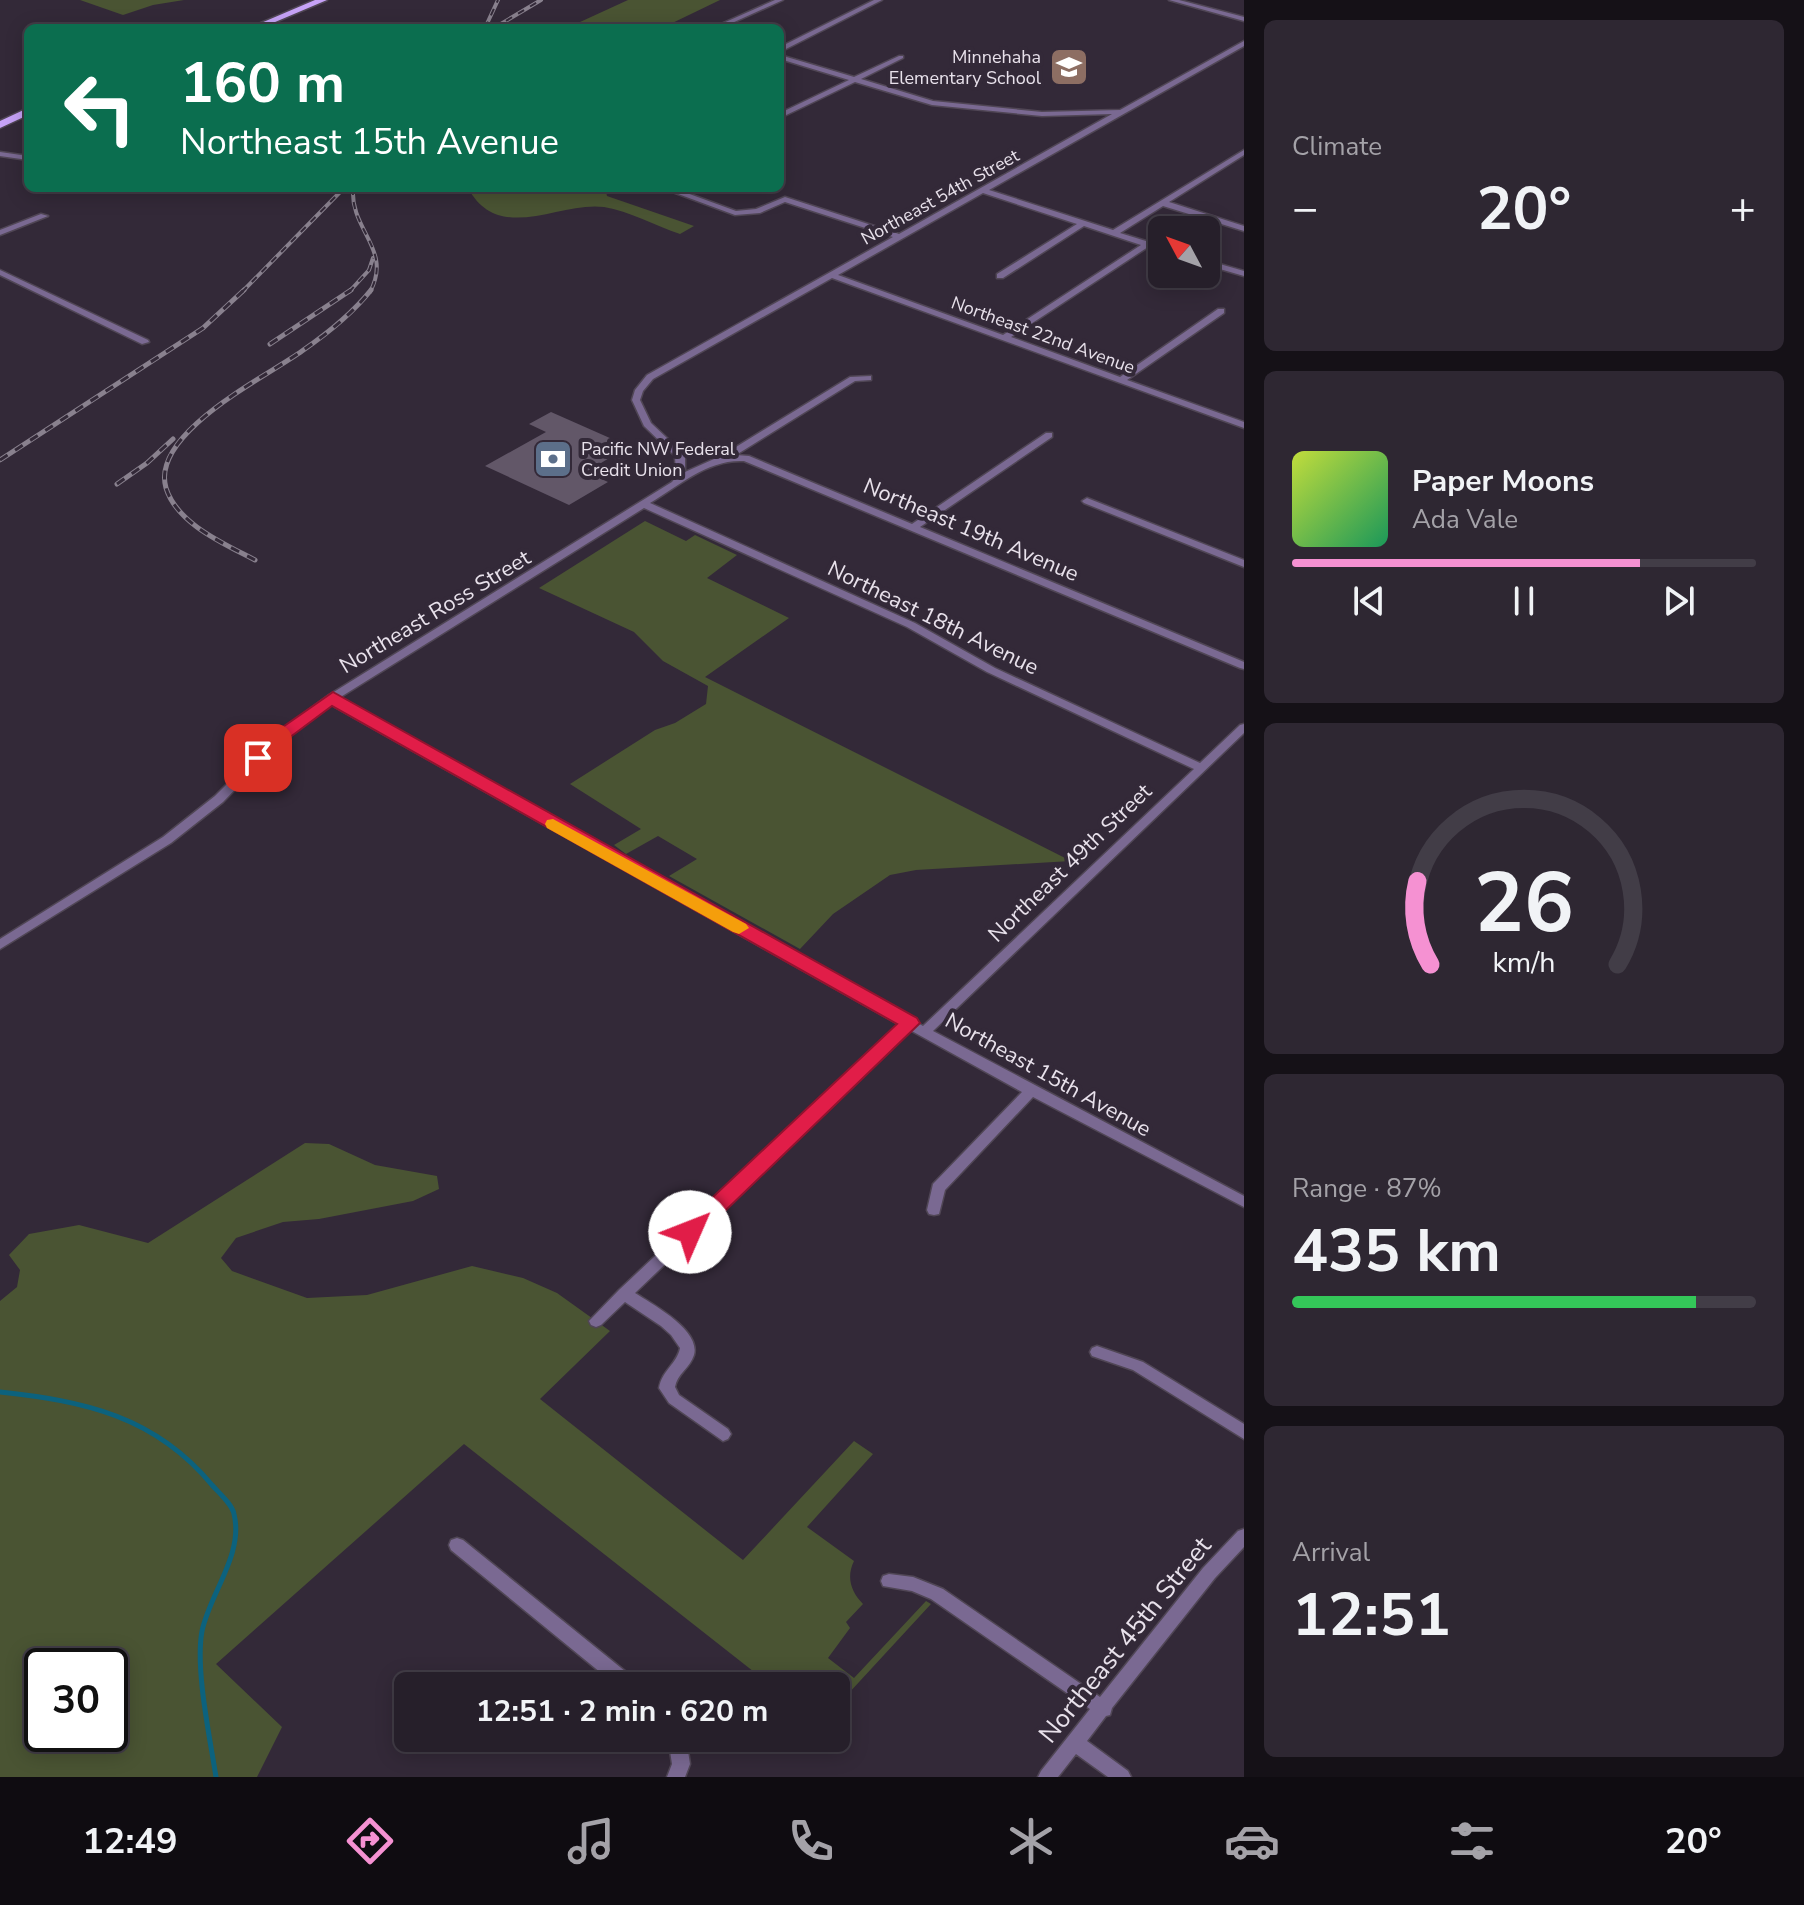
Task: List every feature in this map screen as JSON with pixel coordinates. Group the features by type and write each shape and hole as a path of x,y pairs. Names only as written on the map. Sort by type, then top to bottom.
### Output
{"main road":[{"path":"263,24 323,0"},
{"path":"0,125 24,113"}],"street":[{"path":"724,24 780,0"},
{"path":"784,48 879,0"},
{"path":"1172,0 1244,19"},
{"name":"Northeast 54th Street","path":"681,477 680,455 647,424 638,410 636,400 639,390 650,377 1244,43"},
{"path":"784,114 901,57"},
{"path":"784,58 932,103 1042,114 1125,112"},
{"path":"1114,233 1244,152"},
{"path":"0,154 24,157"},
{"path":"985,191 1147,244"},
{"path":"677,192 735,213 757,211 785,199"},
{"path":"781,192 785,199 901,237"},
{"path":"1163,203 1244,229"},
{"path":"0,233 44,216"},
{"path":"1000,276 1084,223"},
{"path":"1004,338 1147,244"},
{"path":"1220,266 1244,274"},
{"path":"2,275 145,342"},
{"name":"Northeast 22nd Avenue","path":"831,275 1242,421"},
{"path":"1121,380 1221,311"},
{"path":"681,477 726,457 853,379 868,378"},
{"path":"913,527 1049,435"},
{"name":"Northeast 19th Avenue","path":"726,457 746,458 1244,666"},
{"name":"Northeast Ross Street","path":"0,945 192,822 283,734 333,697 646,505 681,477"},
{"path":"1087,501 1244,564"},
{"name":"Northeast 18th Avenue","path":"646,505 911,625 991,670 1201,768"},
{"name":"Northeast 15th Avenue","path":"333,697 339,705 910,1023 1239,1199"},
{"name":"Northeast 49th Street","path":"925,1031 1244,727"},
{"path":"596,1321 910,1023"},
{"path":"934,1210 938,1188 1032,1090"},
{"path":"1239,1199 1244,1185"},
{"path":"624,1294 685,1337 688,1355 669,1376 667,1388 674,1399 723,1434"},
{"path":"1097,1352 1138,1366 1244,1432"},
{"name":"Northeast 45th Street","path":"1047,1777 1209,1573 1244,1536"},
{"path":"457,1545 613,1672"},
{"path":"889,1581 913,1584 937,1594 1104,1709"},
{"path":"1076,1743 1122,1777"},
{"path":"676,1777 681,1764 679,1752"}],"green space":[{"path":"80,0 184,0 153,5 123,15"},
{"path":"628,0 720,0 670,24 576,24"},
{"path":"471,192 606,192 607,196 694,226 680,234 604,207 513,217 496,214 481,205"},
{"path":"645,521 686,541 695,535 737,555 707,578 789,618 705,677 1071,861 916,870 890,875 833,914 800,949 669,876 697,859 658,836 626,854 614,845 641,829 570,784 655,730 675,723 706,704 708,686 663,661 634,632 539,588"},
{"path":"305,1143 329,1144 375,1165 437,1176 439,1189 413,1201 319,1219 283,1222 236,1238 221,1258 232,1271 307,1298 367,1295 472,1266 523,1278 557,1293 610,1331 540,1399 743,1560 854,1441 873,1454 807,1527 854,1561 850,1573 851,1584 863,1604 846,1622 850,1628 828,1658 846,1672 754,1672 464,1444 216,1664 282,1727 257,1777 0,1777 0,1301 17,1287 20,1270 9,1255 29,1234 79,1225 148,1243"},
{"path":"926,1601 931,1604 850,1692 850,1675 854,1678"}],"building":[{"name":"Pacific NW Federal Credit Union","path":"551,412 637,450 618,461 611,457 586,472 608,482 569,505 485,466 546,432 529,424"}],"waterway":[{"path":"0,1392 89,1407 142,1428 190,1462 231,1506 236,1529 234,1544 206,1617 200,1647 204,1704 216,1777"}],"railway":[{"path":"487,24 498,0"},
{"path":"501,24 541,0"},
{"path":"244,290 340,192"},
{"path":"353,192 358,216 377,264 371,290"},
{"path":"351,290 369,270 373,258"},
{"path":"0,460 203,328 244,290"},
{"path":"270,344 351,290"},
{"path":"255,560 203,532 180,512 166,488 166,467 175,447 193,427 239,391 321,337 348,315 371,290"},
{"path":"117,484 147,463 173,439"}],"slow traffic":[{"path":"553,824 739,928"}],"place":[{"name":"Minnehaha Elementary School","path":"1069,67"},
{"name":"Pacific NW Federal Credit Union","path":"553,459"}],"route":[{"path":"258,758 283,734 333,697 339,705 910,1023 690,1232"}]}
